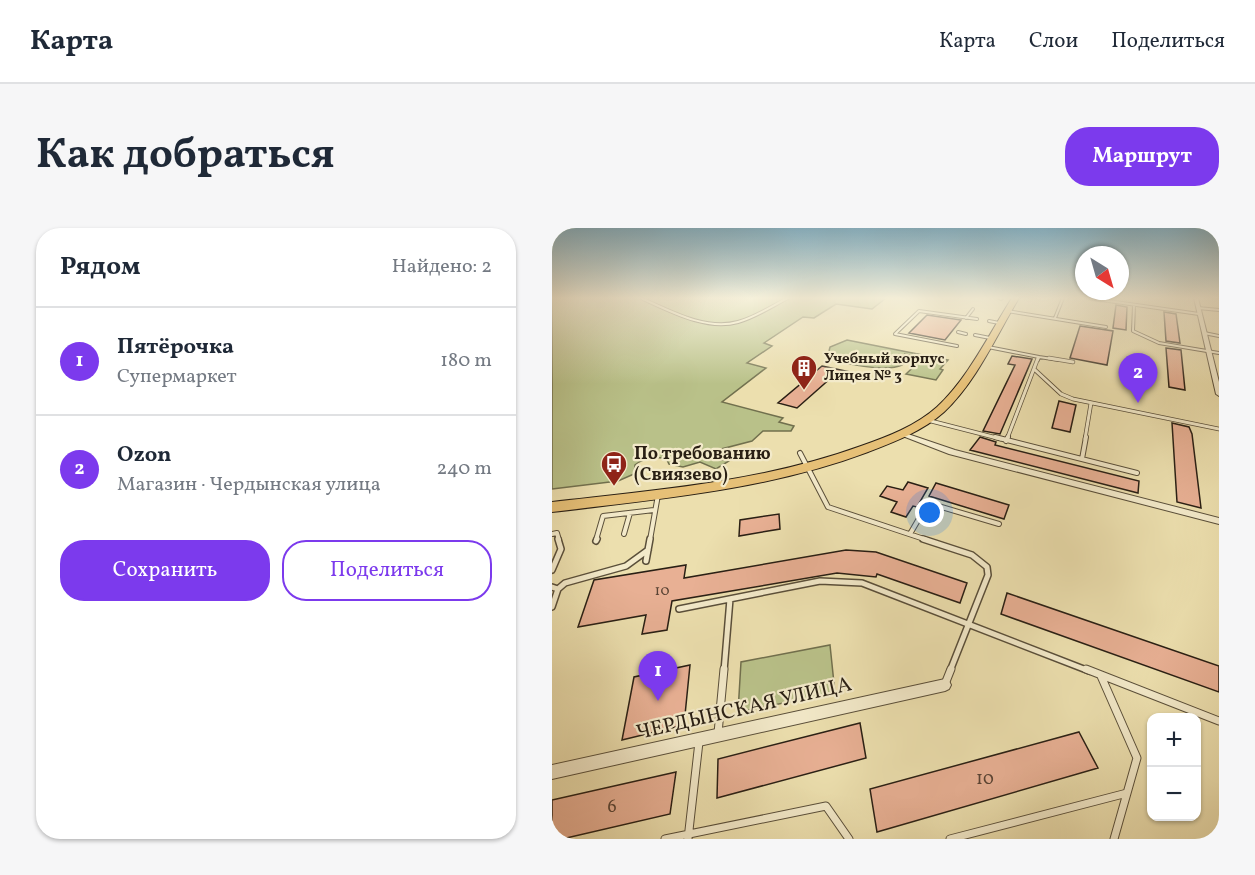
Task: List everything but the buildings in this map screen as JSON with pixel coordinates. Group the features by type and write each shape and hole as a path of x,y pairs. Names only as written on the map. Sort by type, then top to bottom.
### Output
{"main road":[{"path":"552,507 751,481 808,469 902,434 927,420 951,398 997,327"}],"street":[{"path":"1203,327 1217,377 1219,394"},
{"path":"902,434 941,449 1219,521"},
{"name":"ЧЕРДЫНСКАЯ УЛИЦА","path":"552,772 945,685"}],"lane":[{"path":"903,327 896,334 957,346"},
{"path":"1133,327 1133,332 1159,343 1219,353"},
{"path":"958,332 966,334"},
{"path":"1204,333 1219,336"},
{"path":"975,335 988,342 1039,357 1073,362"},
{"path":"1006,441 1039,357"},
{"path":"1034,369 1061,394 1091,403 1219,429"},
{"path":"1082,459 1091,403"},
{"path":"927,420 1137,473"},
{"path":"800,453 828,507 972,555 987,567 988,575 945,685"},
{"path":"646,561 658,494"},
{"path":"910,534 928,502 999,524"},
{"path":"596,541 603,516 654,510"},
{"path":"624,534 630,513"},
{"path":"552,534 557,533 561,549 552,570"},
{"path":"552,607 555,588 565,583 626,566 648,550"},
{"path":"680,609 820,581 862,583 1219,721"},
{"path":"717,735 730,599"},
{"path":"1101,675 1137,758 1114,839"},
{"path":"689,836 699,739"},
{"path":"950,839 1127,793"},
{"path":"665,839 689,836 826,806 849,839"}],"green space":[{"path":"552,327 789,327 764,343 772,346 747,363 766,368 722,402 783,418 779,422 794,426 791,431 763,431 752,441 706,453 704,457 729,461 716,469 700,462 683,467 669,464 666,458 649,458 635,465 634,474 618,481 552,489"},
{"path":"847,340 948,360 940,369 943,370 936,380 906,374 923,358 905,354 907,359 902,365 875,368 843,362 828,355 830,347"},
{"path":"830,645 835,693 738,712 741,662"}],"place":[{"name":"Учебный корпус Лицея № 3","path":"804,391"},
{"name":"Ozon","path":"1138,403"},
{"name":"По требованию (Свиязево)","path":"614,487"},
{"name":"Пятёрочка","path":"658,701"}]}
